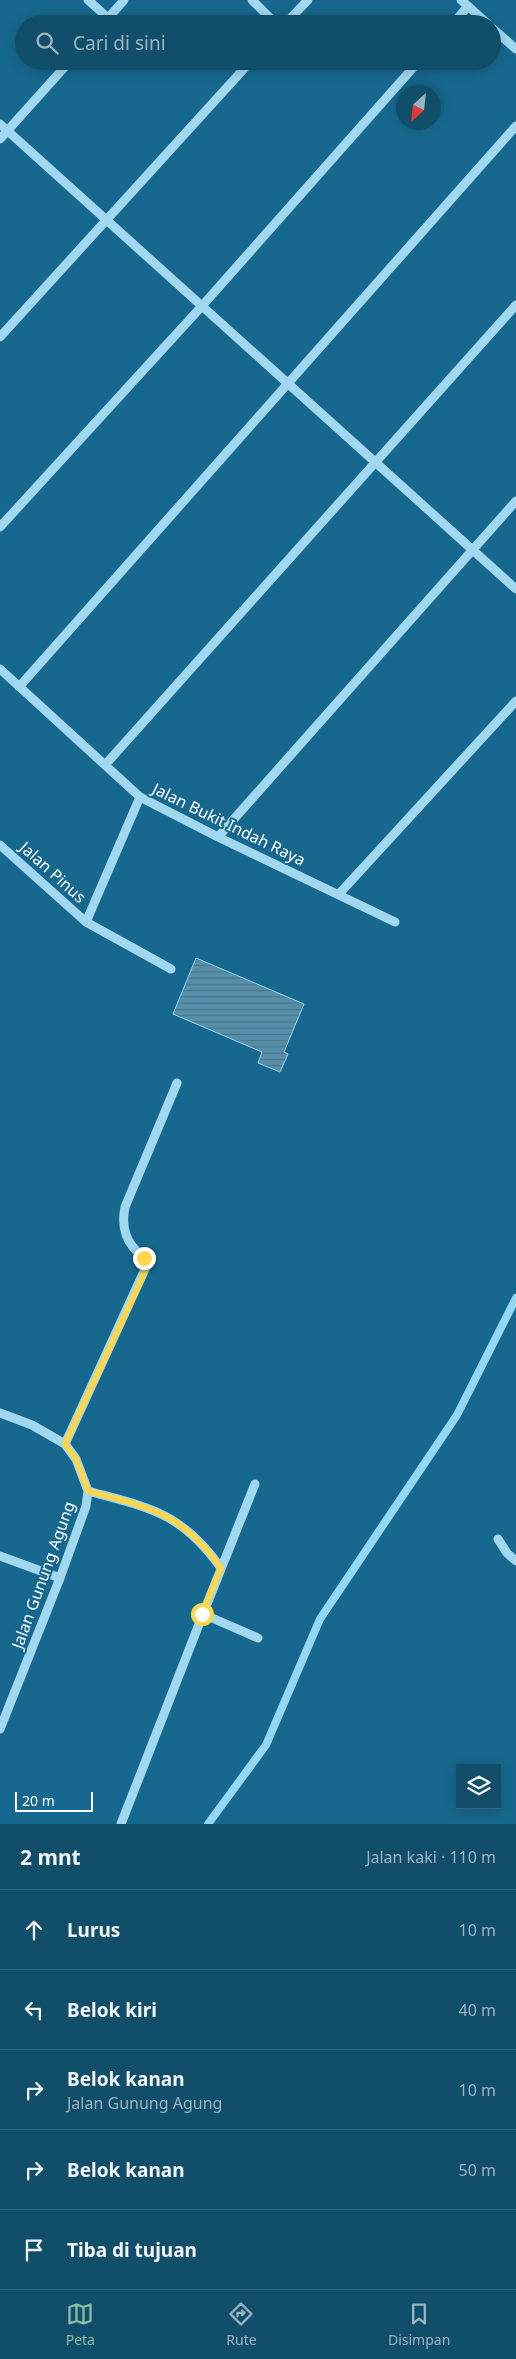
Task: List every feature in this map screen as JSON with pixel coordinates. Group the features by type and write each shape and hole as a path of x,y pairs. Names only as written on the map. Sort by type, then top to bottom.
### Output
{"street":[{"path":"88,0 101,15"},
{"path":"111,15 124,0"},
{"path":"252,0 267,15"},
{"path":"294,15 308,0"},
{"path":"458,15 465,3 478,15"},
{"path":"501,36 516,49"},
{"path":"0,139 4,128 61,70"},
{"path":"0,337 242,70"},
{"path":"0,528 202,306 411,70"},
{"path":"18,687 516,126"},
{"path":"4,128 516,589"},
{"path":"105,765 516,305"},
{"path":"218,837 516,501"},
{"name":"Jalan Bukit Indah Raya","path":"0,669 140,797 218,837 395,922"},
{"path":"339,894 516,701"},
{"path":"86,922 140,797"},
{"name":"Jalan Pinus","path":"0,845 86,922 170,969"},
{"path":"65,1444 146,1266 144,1258 127,1237 124,1228 125,1208 177,1082"},
{"name":"Jalan Gunung Agung","path":"0,1413 32,1425 65,1444 76,1459 88,1491 86,1506 60,1578 0,1729"},
{"path":"122,1824 202,1614 255,1484"},
{"path":"88,1491 147,1507 171,1518 191,1531 208,1549 221,1568"},
{"path":"498,1539 507,1553 516,1561"},
{"path":"0,1556 60,1578"},
{"path":"202,1614 258,1638"}],"water":[{"path":"196,958 304,1004 284,1052 288,1054 280,1072 258,1063 262,1052 173,1014"}],"waterway":[{"path":"208,1824 266,1745 320,1619 457,1415 516,1298"}],"route":[{"path":"144,1258 146,1266 143,1276 65,1444 76,1459 88,1491 147,1507 171,1518 191,1531 208,1549 221,1568 202,1614"}]}
